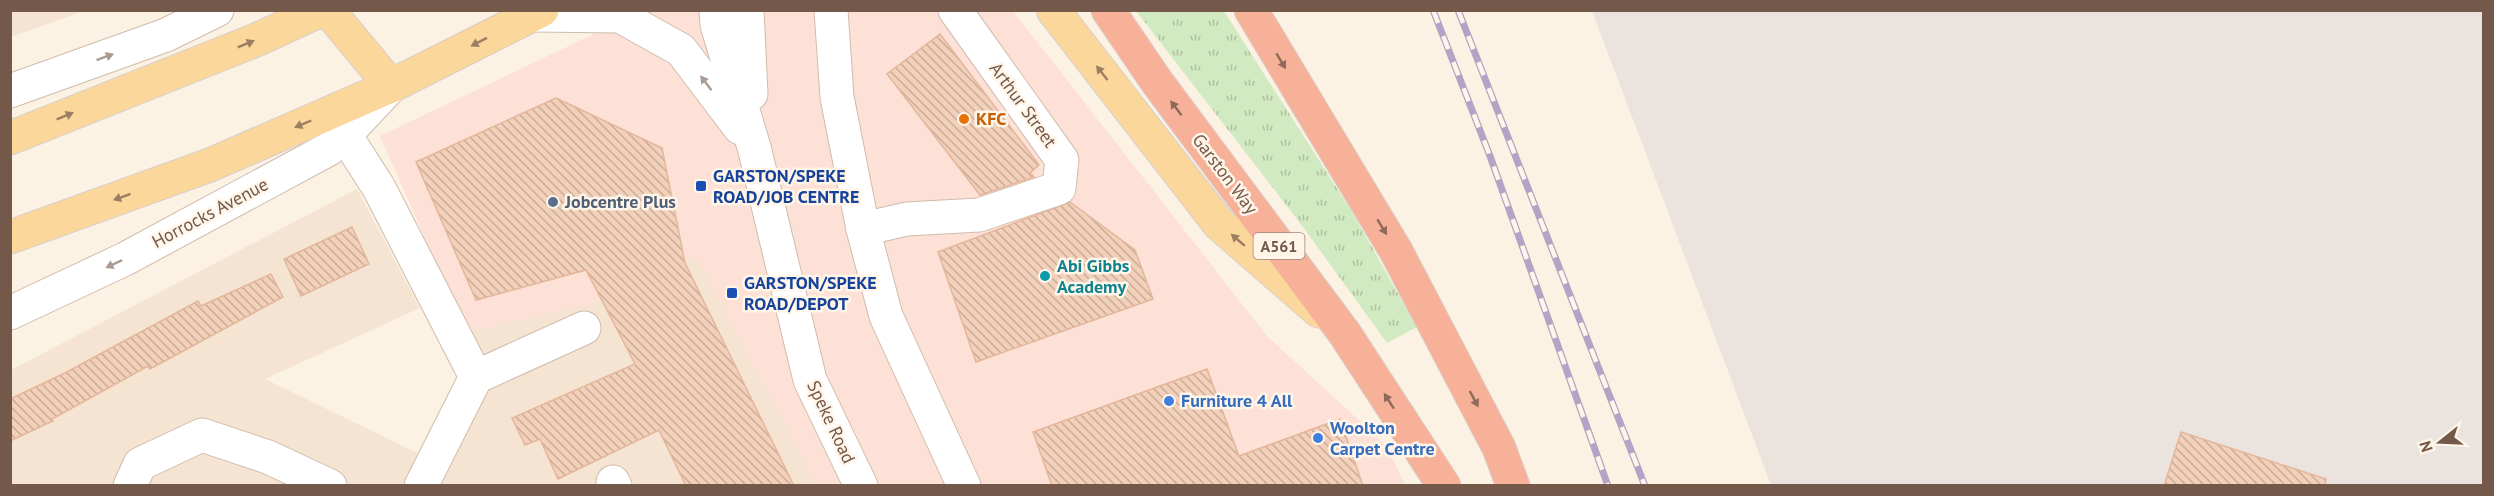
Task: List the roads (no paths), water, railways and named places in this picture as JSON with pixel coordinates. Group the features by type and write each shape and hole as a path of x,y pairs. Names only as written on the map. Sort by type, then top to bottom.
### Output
{"highway":[{"name":"Garston Way","path":"1108,10 1157,82 1345,334 1444,486"},
{"path":"1251,10 1396,251 1499,448 1513,486"}],"main road":[{"path":"10,138 256,40 321,10"},
{"path":"328,10 391,86"},
{"name":"A561","path":"1053,10 1219,224 1345,334"},
{"name":"Horrocks Avenue","path":"10,237 210,165 391,86 537,13"}],"street":[{"path":"10,91 160,23 217,10"},
{"name":"Speke Road","path":"716,10 717,25 754,147 810,380 861,486"},
{"name":"Speke Road","path":"747,10 754,147"},
{"path":"831,10 837,98 863,229 886,316 964,486"},
{"name":"Arthur Street","path":"863,229 908,219 979,215 1059,188 1062,160 955,10"},
{"name":"Speke Road","path":"537,13 620,16 681,50 754,147"},
{"name":"Horrocks Avenue","path":"10,313 125,259 329,149 391,86"},
{"path":"345,135 379,188 476,377"},
{"path":"421,486 476,377 584,328"},
{"path":"130,486 140,464 202,435 268,457 330,486"}],"railway":[{"path":"1433,10 1490,156 1608,486"},
{"path":"1458,10 1645,486"}],"place":[{"name":"KFC","path":"964,119"},
{"name":"GARSTON/SPEKE ROAD/JOB CENTRE","path":"701,186"},
{"name":"Jobcentre Plus","path":"553,202"},
{"name":"Abi Gibbs Academy","path":"1045,276"},
{"name":"GARSTON/SPEKE ROAD/DEPOT","path":"732,293"},
{"name":"Furniture 4 All","path":"1169,401"},
{"name":"Woolton Carpet Centre","path":"1318,438"}]}
